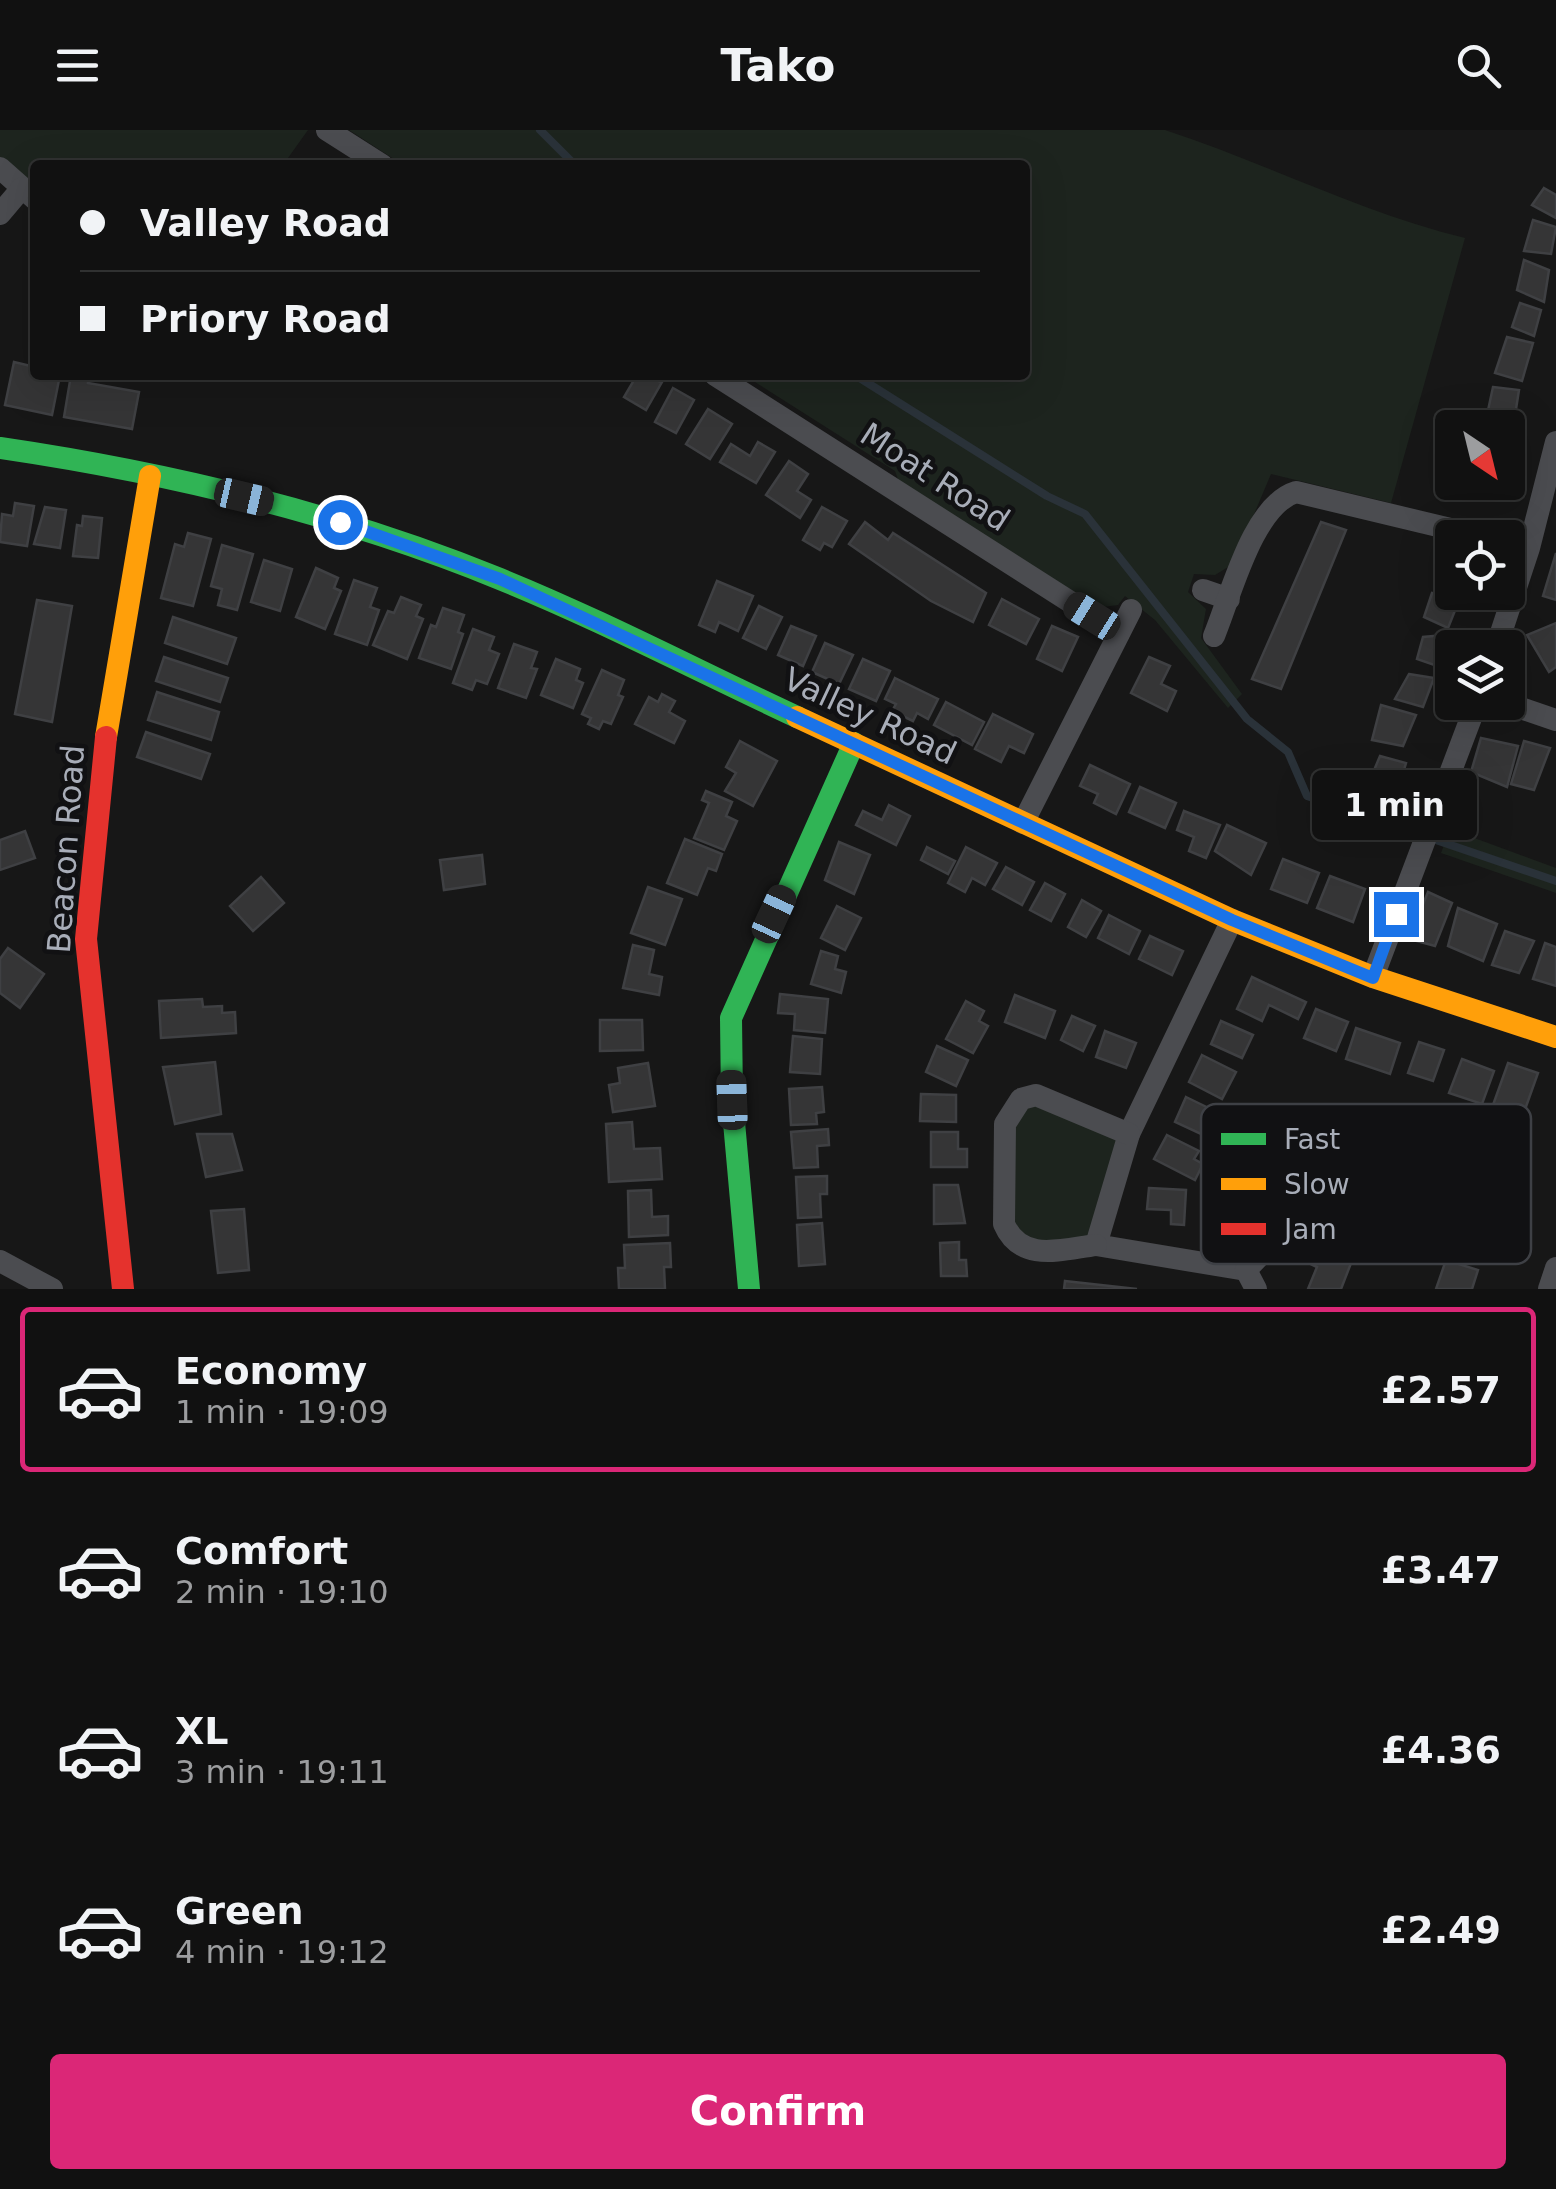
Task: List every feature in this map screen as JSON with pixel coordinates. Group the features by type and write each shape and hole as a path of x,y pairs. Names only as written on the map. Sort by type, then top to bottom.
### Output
{"street":[{"path":"327,130 374,160"},
{"path":"0,168 29,193 0,214"},
{"name":"Moat Road","path":"724,380 1120,633"},
{"path":"1525,526 1556,442"},
{"name":"Valley Road","path":"0,448 308,510 500,579 1232,920 1373,978 1556,1037"},
{"name":"Beacon Road","path":"123,1289 112,1220 86,939 100,772 150,476"},
{"path":"1214,636 1264,515 1278,497 1296,492 1435,525"},
{"path":"1202,590 1229,599"},
{"path":"1023,823 1131,610"},
{"path":"1525,709 1556,720"},
{"path":"1373,978 1470,720"},
{"path":"749,1289 732,1100 732,1018 758,948 854,743"},
{"path":"1096,1244 1130,1134 1232,920"},
{"path":"1130,1134 1036,1095 1022,1099 1005,1124 1004,1224 1008,1234 1027,1249 1040,1252 1096,1244 1251,1279"},
{"path":"0,1260 52,1289"},
{"path":"1549,1289 1556,1268"}],"shaded area":[{"path":"0,130 308,130 287,160 30,160 30,196 0,171"},
{"path":"349,130 1165,130 1351,202 1465,238 1391,503 1271,474 1233,564 1215,575 1194,574 1188,592 1206,609 1201,638 1242,694 1228,708 1155,620 1125,596 1118,605 1096,608 899,482 895,471 752,380 1030,380 1030,160 395,160"},
{"path":"1450,829 1556,868 1556,893 1441,853"},
{"path":"1021,1099 1129,1134 1096,1245 1017,1243 1003,1140"}],"building":[{"path":"1544,188 1556,195 1556,218 1532,205"},
{"path":"1533,220 1556,227 1551,254 1524,251"},
{"path":"1524,260 1549,270 1544,302 1517,290"},
{"path":"1520,303 1541,310 1534,336 1512,327"},
{"path":"1507,337 1533,343 1522,381 1495,373"},
{"path":"14,362 30,366 30,380 59,380 52,415 5,405"},
{"path":"70,380 88,380 88,383 139,392 132,429 64,417"},
{"path":"634,380 662,382 646,410 624,397"},
{"path":"1493,387 1519,390 1516,410 1488,410"},
{"path":"673,388 694,400 676,433 655,422"},
{"path":"708,409 732,424 710,459 686,444"},
{"path":"758,442 775,452 756,483 720,462 731,444 750,456"},
{"path":"789,461 808,474 797,491 811,500 800,518 766,495"},
{"path":"15,503 34,506 27,546 0,542 2,514 13,516"},
{"path":"45,507 66,510 60,548 34,544"},
{"path":"822,507 847,521 832,547 824,543 820,550 803,540"},
{"path":"83,516 102,518 98,558 73,556 77,525 82,526"},
{"path":"865,522 888,540 893,533 986,593 973,622 931,601 849,544"},
{"path":"1321,522 1346,530 1281,689 1252,679"},
{"path":"188,533 211,539 193,606 161,598 175,544 184,547"},
{"path":"222,545 253,554 237,610 218,605 222,589 211,586"},
{"path":"1556,553 1556,600 1543,596"},
{"path":"264,560 292,569 280,611 251,602"},
{"path":"316,568 338,578 334,588 341,591 325,629 296,617"},
{"path":"354,580 377,588 370,607 379,610 367,645 335,634"},
{"path":"717,581 753,596 738,631 719,622 715,632 699,625"},
{"path":"1432,593 1435,610 1455,610 1448,628 1424,617"},
{"path":"401,597 421,605 416,616 423,619 407,659 373,645 388,611 394,613"},
{"path":"1002,599 1039,619 1026,644 989,625"},
{"path":"37,600 72,606 52,722 15,714"},
{"path":"759,606 782,617 766,649 743,638"},
{"path":"443,608 464,615 458,632 463,634 451,669 419,658 431,625 436,627"},
{"path":"173,617 236,638 227,664 165,643"},
{"path":"1556,623 1556,667 1549,672 1527,635"},
{"path":"791,626 816,636 803,666 778,655"},
{"path":"1052,626 1078,637 1062,671 1037,659"},
{"path":"473,629 494,637 489,650 499,654 487,684 476,680 472,690 453,683"},
{"path":"1435,636 1435,665 1417,659 1423,637"},
{"path":"825,643 853,655 839,684 812,672"},
{"path":"514,644 537,652 531,668 537,669 526,698 498,688"},
{"path":"164,657 228,678 220,702 156,681"},
{"path":"1149,657 1170,666 1161,684 1176,691 1167,711 1131,693"},
{"path":"556,659 580,669 576,680 583,683 573,708 541,695"},
{"path":"863,659 890,671 876,701 849,689"},
{"path":"602,670 624,680 618,695 623,697 611,724 603,721 599,729 588,724 591,718 582,714"},
{"path":"1409,674 1434,678 1423,707 1395,699"},
{"path":"895,678 938,699 928,719 917,713 913,721 892,711 896,704 885,699"},
{"path":"157,692 219,712 211,740 148,720"},
{"path":"662,694 675,701 669,712 685,721 674,743 635,724 649,697 658,702"},
{"path":"946,702 984,722 972,745 934,725"},
{"path":"1381,705 1416,715 1403,746 1372,740"},
{"path":"993,714 1033,734 1024,753 1009,746 1001,762 975,749"},
{"path":"146,732 210,754 201,779 137,757"},
{"path":"1481,738 1518,746 1507,787 1471,772"},
{"path":"740,741 777,761 753,806 725,791 736,773 726,767"},
{"path":"1524,741 1550,748 1534,790 1511,784"},
{"path":"1380,756 1406,763 1396,797 1367,787"},
{"path":"1090,765 1130,784 1116,814 1094,803 1098,794 1080,786"},
{"path":"1140,787 1176,803 1165,828 1129,812"},
{"path":"706,791 732,802 726,816 737,821 724,850 694,838 709,803 702,800"},
{"path":"889,805 910,816 896,845 856,825 863,811 882,820"},
{"path":"1184,811 1220,825 1206,858 1189,851 1194,837 1177,830"},
{"path":"1227,825 1266,843 1251,875 1215,851"},
{"path":"25,831 35,858 0,870 0,840"},
{"path":"685,839 722,854 716,871 708,868 697,895 667,883"},
{"path":"839,842 870,855 854,894 825,880"},
{"path":"927,847 955,861 948,874 921,860"},
{"path":"966,847 997,863 985,885 972,878 965,892 948,883"},
{"path":"482,855 485,884 444,890 440,860"},
{"path":"1283,859 1319,873 1307,903 1271,889"},
{"path":"1006,867 1034,882 1022,905 993,889"},
{"path":"1330,876 1365,889 1353,922 1317,908"},
{"path":"261,877 284,903 253,931 230,906"},
{"path":"1045,883 1065,894 1051,921 1030,910"},
{"path":"648,887 682,899 665,945 631,933"},
{"path":"1428,892 1452,903 1435,946 1409,939"},
{"path":"1082,900 1101,911 1086,937 1068,927"},
{"path":"837,906 861,918 845,950 821,938"},
{"path":"1458,908 1497,924 1483,961 1448,946"},
{"path":"1109,915 1140,931 1129,954 1098,938"},
{"path":"1505,931 1534,941 1519,973 1492,965"},
{"path":"1150,936 1183,951 1172,975 1139,959"},
{"path":"1545,943 1556,947 1556,986 1533,979"},
{"path":"633,945 654,950 649,974 662,977 659,995 623,988"},
{"path":"8,948 44,974 20,1008 0,993 0,959"},
{"path":"821,951 838,956 835,969 846,972 841,993 811,984"},
{"path":"1252,977 1306,1002 1298,1019 1269,1005 1262,1021 1237,1009"},
{"path":"780,994 828,999 825,1033 794,1030 795,1014 778,1013"},
{"path":"1015,995 1055,1011 1045,1038 1005,1022"},
{"path":"202,999 203,1007 222,1006 222,1013 235,1012 236,1033 161,1038 159,1001"},
{"path":"966,1001 984,1011 979,1021 988,1026 973,1053 946,1039"},
{"path":"1316,1009 1348,1022 1336,1051 1304,1038"},
{"path":"1072,1016 1095,1026 1083,1051 1061,1040"},
{"path":"600,1020 642,1020 643,1050 600,1051"},
{"path":"1221,1021 1253,1035 1242,1058 1211,1044"},
{"path":"1356,1028 1400,1043 1390,1074 1346,1059"},
{"path":"1105,1031 1136,1043 1126,1068 1096,1057"},
{"path":"793,1036 822,1039 820,1074 790,1072"},
{"path":"1419,1042 1444,1050 1433,1081 1408,1073"},
{"path":"937,1046 968,1060 956,1086 926,1072"},
{"path":"1202,1055 1236,1072 1222,1099 1189,1082"},
{"path":"1462,1059 1494,1071 1482,1104 1449,1093"},
{"path":"215,1062 221,1114 175,1124 163,1067"},
{"path":"648,1063 655,1106 613,1112 609,1085 620,1083 618,1068"},
{"path":"1508,1063 1538,1073 1527,1104 1493,1104"},
{"path":"822,1087 824,1112 816,1113 817,1124 791,1125 789,1089"},
{"path":"921,1094 956,1095 956,1122 920,1121"},
{"path":"1186,1097 1201,1104 1201,1134 1175,1122"},
{"path":"632,1122 634,1149 660,1148 662,1179 609,1182 606,1124"},
{"path":"828,1129 829,1145 817,1146 818,1167 794,1168 791,1132"},
{"path":"931,1132 958,1132 958,1149 967,1149 967,1167 931,1167"},
{"path":"197,1134 232,1134 242,1170 206,1177"},
{"path":"1167,1135 1199,1151 1194,1159 1201,1163 1201,1168 1195,1180 1154,1159"},
{"path":"827,1176 827,1194 820,1194 821,1217 798,1218 796,1177"},
{"path":"934,1185 958,1185 965,1223 934,1224"},
{"path":"1149,1188 1186,1190 1184,1225 1171,1224 1171,1210 1147,1209"},
{"path":"651,1190 652,1217 668,1216 668,1235 629,1237 628,1191"},
{"path":"244,1209 249,1270 218,1273 211,1211"},
{"path":"822,1223 825,1264 799,1266 797,1225"},
{"path":"959,1242 959,1260 966,1260 967,1276 941,1276 940,1243"},
{"path":"670,1243 671,1267 664,1267 665,1289 619,1289 618,1268 625,1268 624,1245"},
{"path":"1311,1264 1351,1264 1341,1289 1308,1289 1317,1267"},
{"path":"1445,1264 1478,1270 1472,1289 1436,1289"},
{"path":"1065,1281 1137,1289 1064,1289"}],"waterway":[{"path":"540,130 570,160"},
{"path":"863,380 1047,496 1085,514 1247,719 1288,752 1307,796 1556,881"}],"traffic: fast":[{"path":"0,448 191,483 379,535 538,595 797,717"},
{"path":"749,1289 732,1100 731,1018 854,743"}],"traffic: slow":[{"path":"106,737 150,476"},
{"path":"797,717 1232,920 1373,977 1556,1037"}],"traffic: jam":[{"path":"106,737 86,939 123,1289"}],"route":[{"path":"340,522 500,579 1232,920 1373,978 1396,914"}]}
